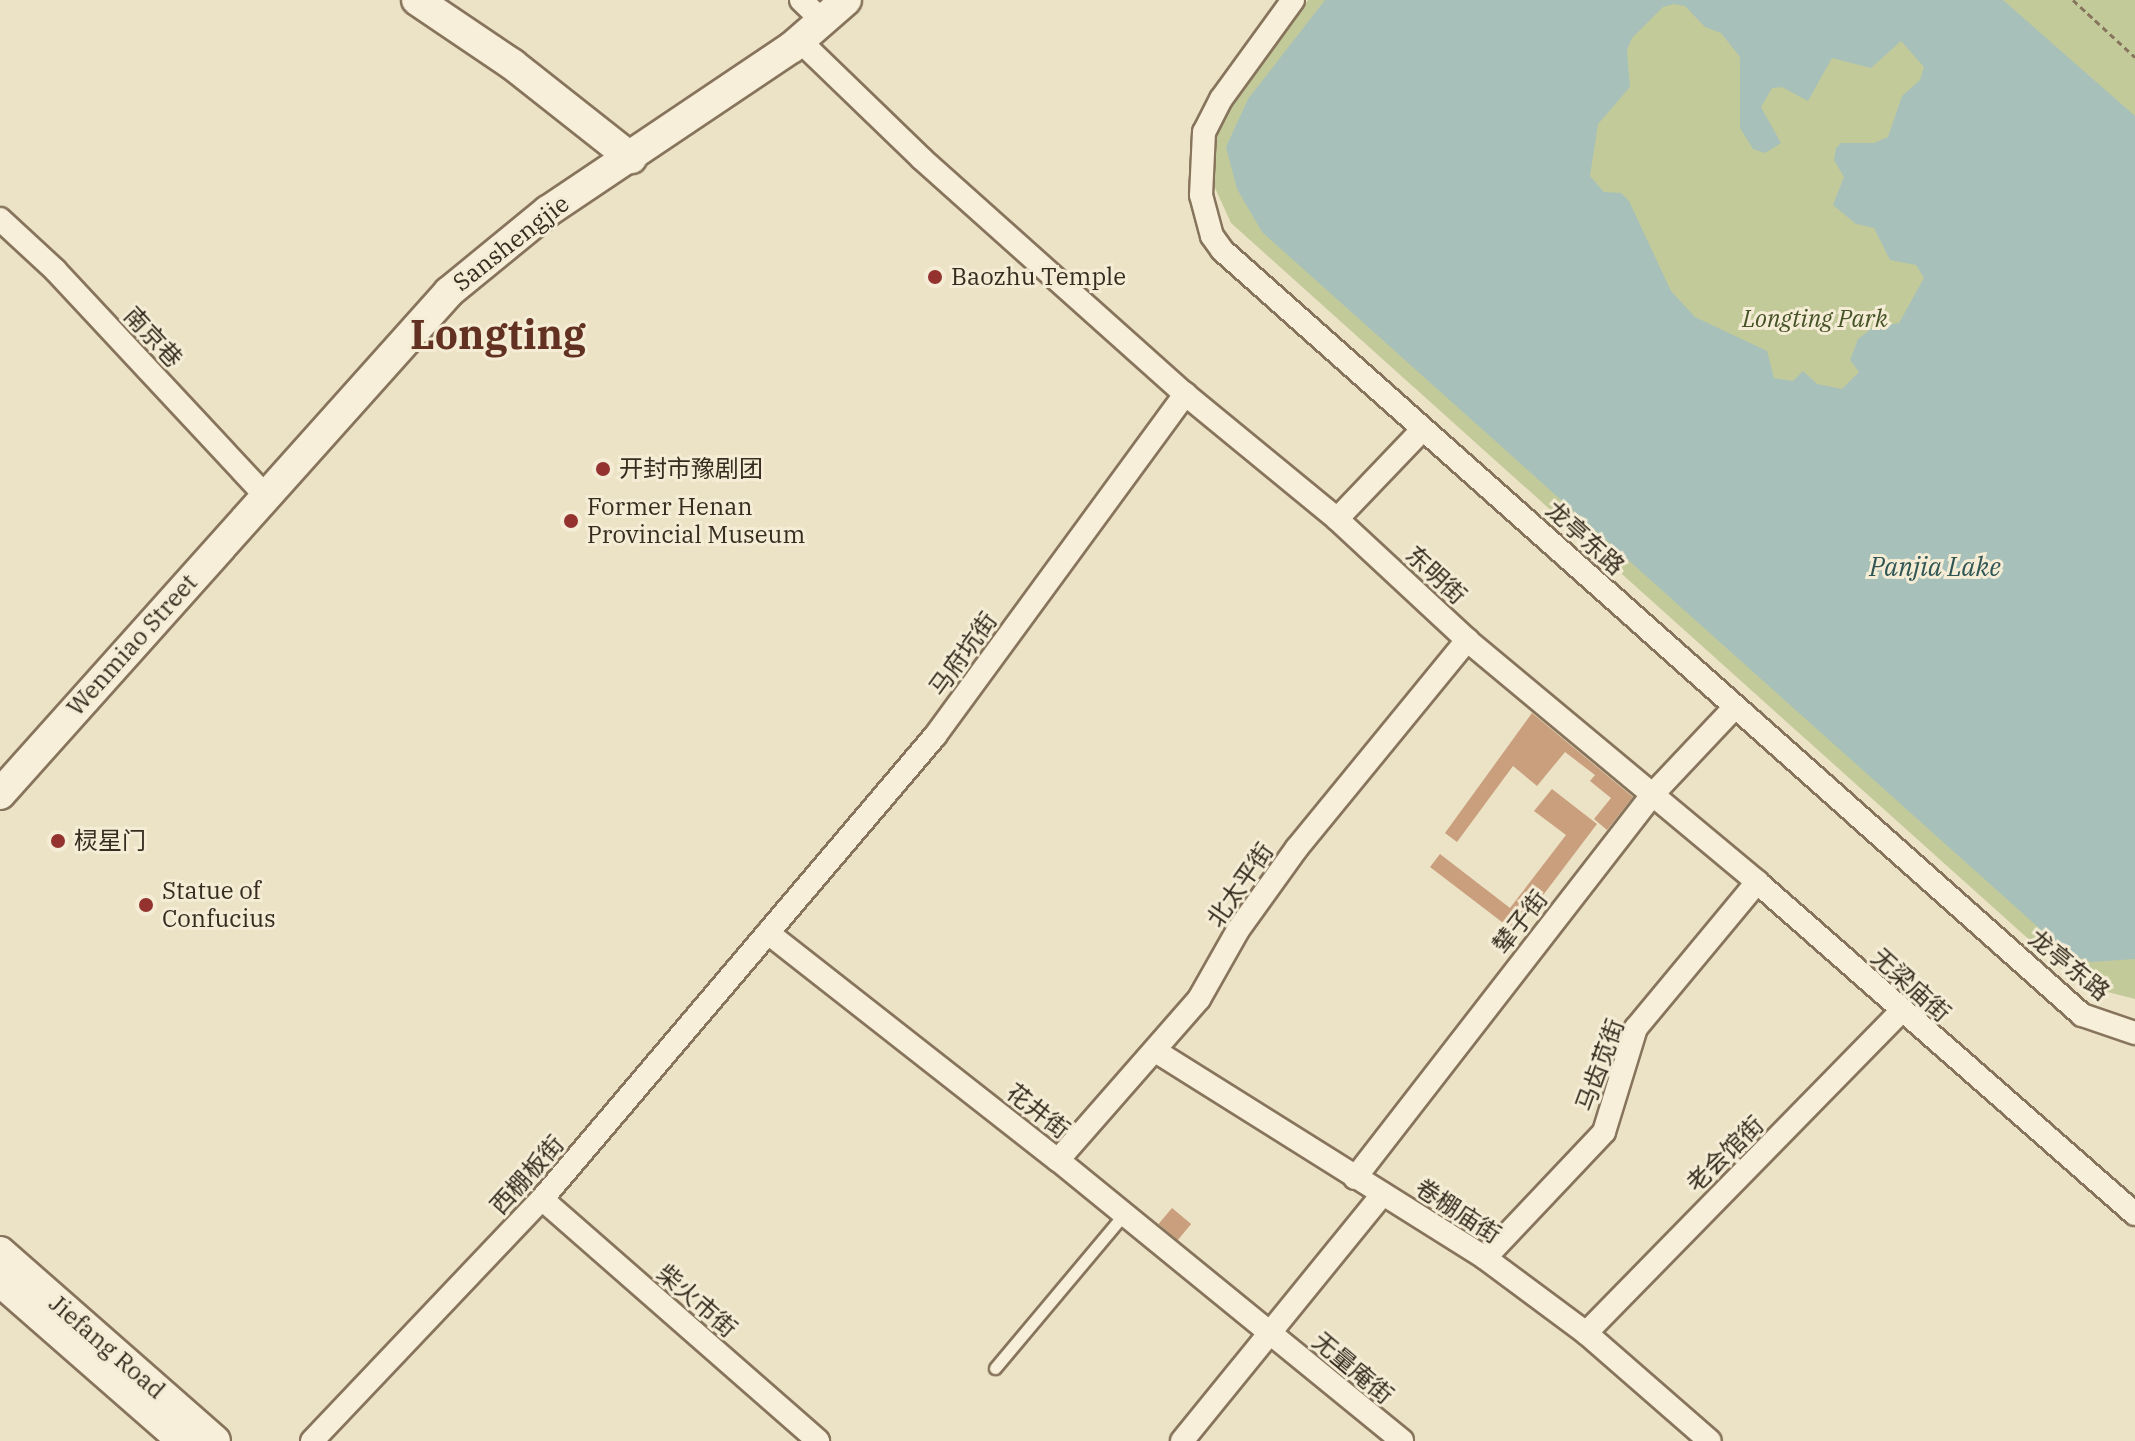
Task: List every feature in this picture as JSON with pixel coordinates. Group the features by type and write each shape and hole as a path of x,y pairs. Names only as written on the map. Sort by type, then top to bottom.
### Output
{"street":[{"path":"417,0 512,64 631,158"},
{"path":"801,0 824,22"},
{"name":"Sanshengjie","path":"265,495 449,292 548,211 631,158 800,41 846,0"},
{"name":"龙亭东路","path":"1293,0 1221,99 1204,132 1201,195 1212,236 1423,429 2082,1015 2135,1033"},
{"name":"东明街","path":"800,41 922,159 1185,394 1337,519 1467,640 1652,795"},
{"name":"南京巷","path":"0,219 55,270 265,495"},
{"name":"马府坑街","path":"768,933 935,736 1185,394"},
{"path":"1337,519 1423,429"},
{"name":"Wenmiao Street","path":"0,794 265,495"},
{"name":"北太平街","path":"1058,1160 1157,1052 1199,999 1238,930 1297,848 1467,640"},
{"name":"辇子街","path":"1355,1178 1652,795 1735,707"},
{"name":"无梁庙街","path":"1652,795 1757,882 2135,1214"},
{"name":"马齿苋街","path":"1485,1258 1604,1132 1636,1028 1757,882"},
{"name":"花井街","path":"768,933 1058,1160 1272,1334"},
{"name":"西棚板街","path":"312,1441 542,1199 768,933"},
{"name":"老会馆街","path":"1586,1333 1901,1011"},
{"name":"卷棚庙街","path":"1157,1052 1485,1258 1586,1333 1710,1441"},
{"path":"1182,1441 1383,1194"},
{"name":"柴火市街","path":"542,1199 818,1441"},
{"name":"Jiefang Road","path":"0,1252 215,1441"},
{"name":"Jiefang Road","path":"0,1281 183,1441"},
{"name":"无量庵街","path":"1272,1334 1402,1441"}],"lane":[{"path":"995,1368 1124,1214"}],"path":[{"path":"2073,0 2135,57"}],"green space":[{"name":"Panjia Lake","path":"1308,0 2135,0 2135,999 2096,989 2064,971 1231,223 1210,177 1208,144 1217,122"}],"water":[{"name":"Panjia Lake","path":"1325,0 2003,0 2135,116 2135,959 2091,962 2067,953 1262,232 1237,189 1226,147 1248,99","holes":["1674,4 1685,6 1705,27 1721,33 1740,57 1740,128 1753,149 1765,153 1781,143 1761,107 1772,88 1782,87 1808,101 1832,58 1871,68 1901,41 1924,67 1920,80 1902,96 1888,137 1874,143 1841,143 1836,148 1834,160 1844,177 1833,205 1856,224 1874,228 1890,260 1916,265 1924,278 1899,323 1872,328 1858,339 1850,360 1859,372 1842,389 1817,384 1803,371 1793,381 1774,378 1767,351 1695,317 1671,291 1629,201 1621,193 1604,192 1590,176 1598,124 1630,87 1627,50 1632,38 1663,7"]}],"building":[{"path":"1532,713 1633,797 1607,830 1594,819 1611,798 1590,781 1595,775 1565,752 1537,786 1513,766 1457,842 1445,833"},
{"path":"1552,789 1597,824 1515,932 1430,867 1440,854 1510,908 1566,835 1534,811"},
{"path":"1172,1208 1191,1224 1178,1240 1159,1224"}],"place":[{"name":"Baozhu Temple","path":"935,277"},
{"name":"开封市豫剧团","path":"603,469"},
{"name":"Former Henan Provincial Museum","path":"571,521"},
{"name":"棂星门","path":"58,841"},
{"name":"Statue of Confucius","path":"146,905"}],"district":[{"name":"Longting","path":"498,334"}],"park label":[{"name":"Longting Park","path":"1815,319"}]}
